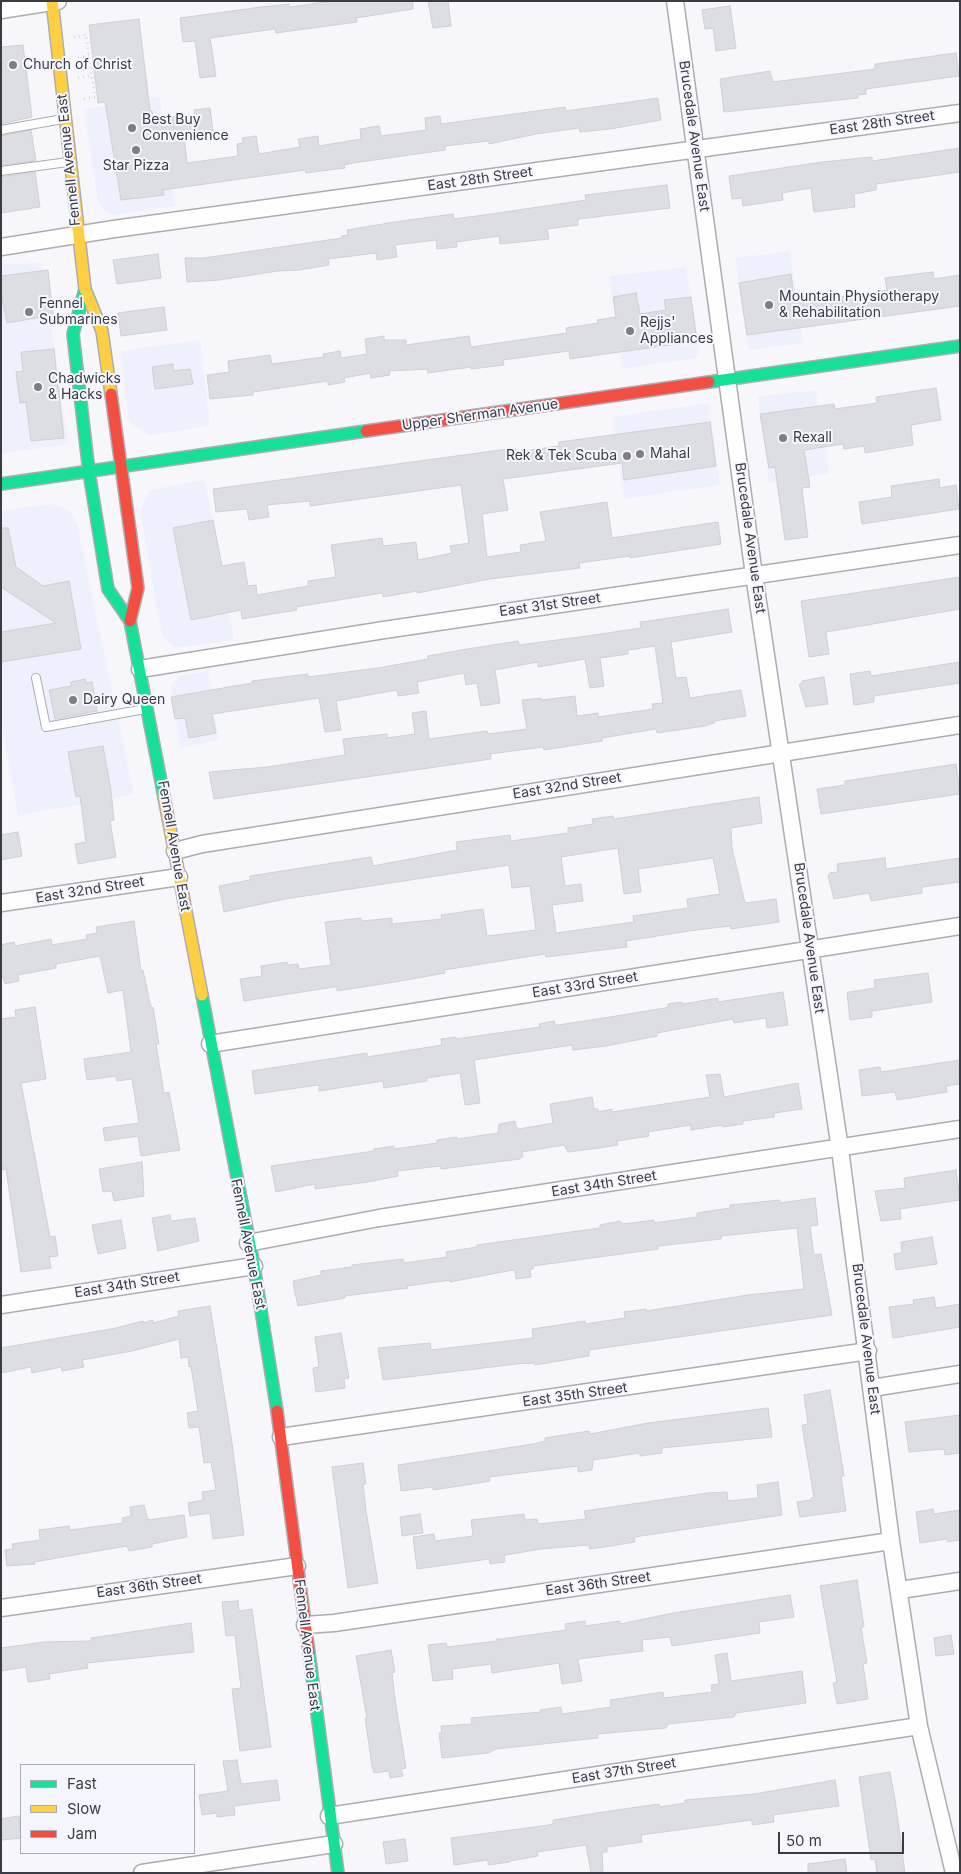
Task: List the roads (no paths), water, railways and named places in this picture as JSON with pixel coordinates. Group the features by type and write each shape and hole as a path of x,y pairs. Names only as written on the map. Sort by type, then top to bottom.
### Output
{"main road":[{"name":"Fennell Avenue East","path":"54,2 62,102 85,288 102,331 138,588 130,621"},
{"name":"Fennell Avenue East","path":"85,288 73,334 89,472 108,588 130,621 140,669 210,1044 254,1266 281,1437 329,1816 338,1873"},
{"name":"Upper Sherman Avenue","path":"1,484 727,378 960,346"}],"street":[{"name":"Brucedale Avenue East","path":"674,1 696,148 754,576 782,752 840,1149 868,1351 891,1541 900,1590 919,1726 954,1873"},
{"path":"1,10 54,2"},
{"name":"East 28th Street","path":"1,247 696,148 960,113"},
{"name":"East 31st Street","path":"140,669 394,628 960,545"},
{"name":"East 32nd Street","path":"175,851 202,844 960,725"},
{"name":"East 32nd Street","path":"1,903 179,877"},
{"name":"East 33rd Street","path":"210,1044 811,951 960,926"},
{"name":"East 34th Street","path":"248,1243 379,1218 840,1149 960,1129"},
{"name":"East 34th Street","path":"1,1305 254,1266"},
{"name":"East 35th Street","path":"281,1437 868,1351"},
{"path":"872,1388 960,1374"},
{"name":"East 36th Street","path":"305,1625 354,1620 891,1541"},
{"name":"East 36th Street","path":"1,1608 297,1566"},
{"path":"900,1590 960,1580"},
{"name":"East 37th Street","path":"329,1816 919,1726"},
{"path":"142,1873 334,1844"}],"lane":[{"path":"1,130 64,119"},
{"path":"1,171 70,162"},
{"path":"36,678 46,727 148,708"}],"place":[{"name":"Church of Christ","path":"13,65"},
{"name":"Best Buy Convenience","path":"132,128"},
{"name":"Star Pizza","path":"136,150"},
{"name":"Mountain Physiotherapy & Rehabilitation","path":"769,305"},
{"name":"Fennel Submarines","path":"29,312"},
{"name":"Rejjs' Appliances","path":"630,331"},
{"name":"Chadwicks & Hacks","path":"38,387"},
{"name":"Rexall","path":"783,438"},
{"name":"Mahal","path":"640,454"},
{"name":"Rek & Tek Scuba","path":"627,456"},
{"name":"Dairy Queen","path":"73,700"}]}
